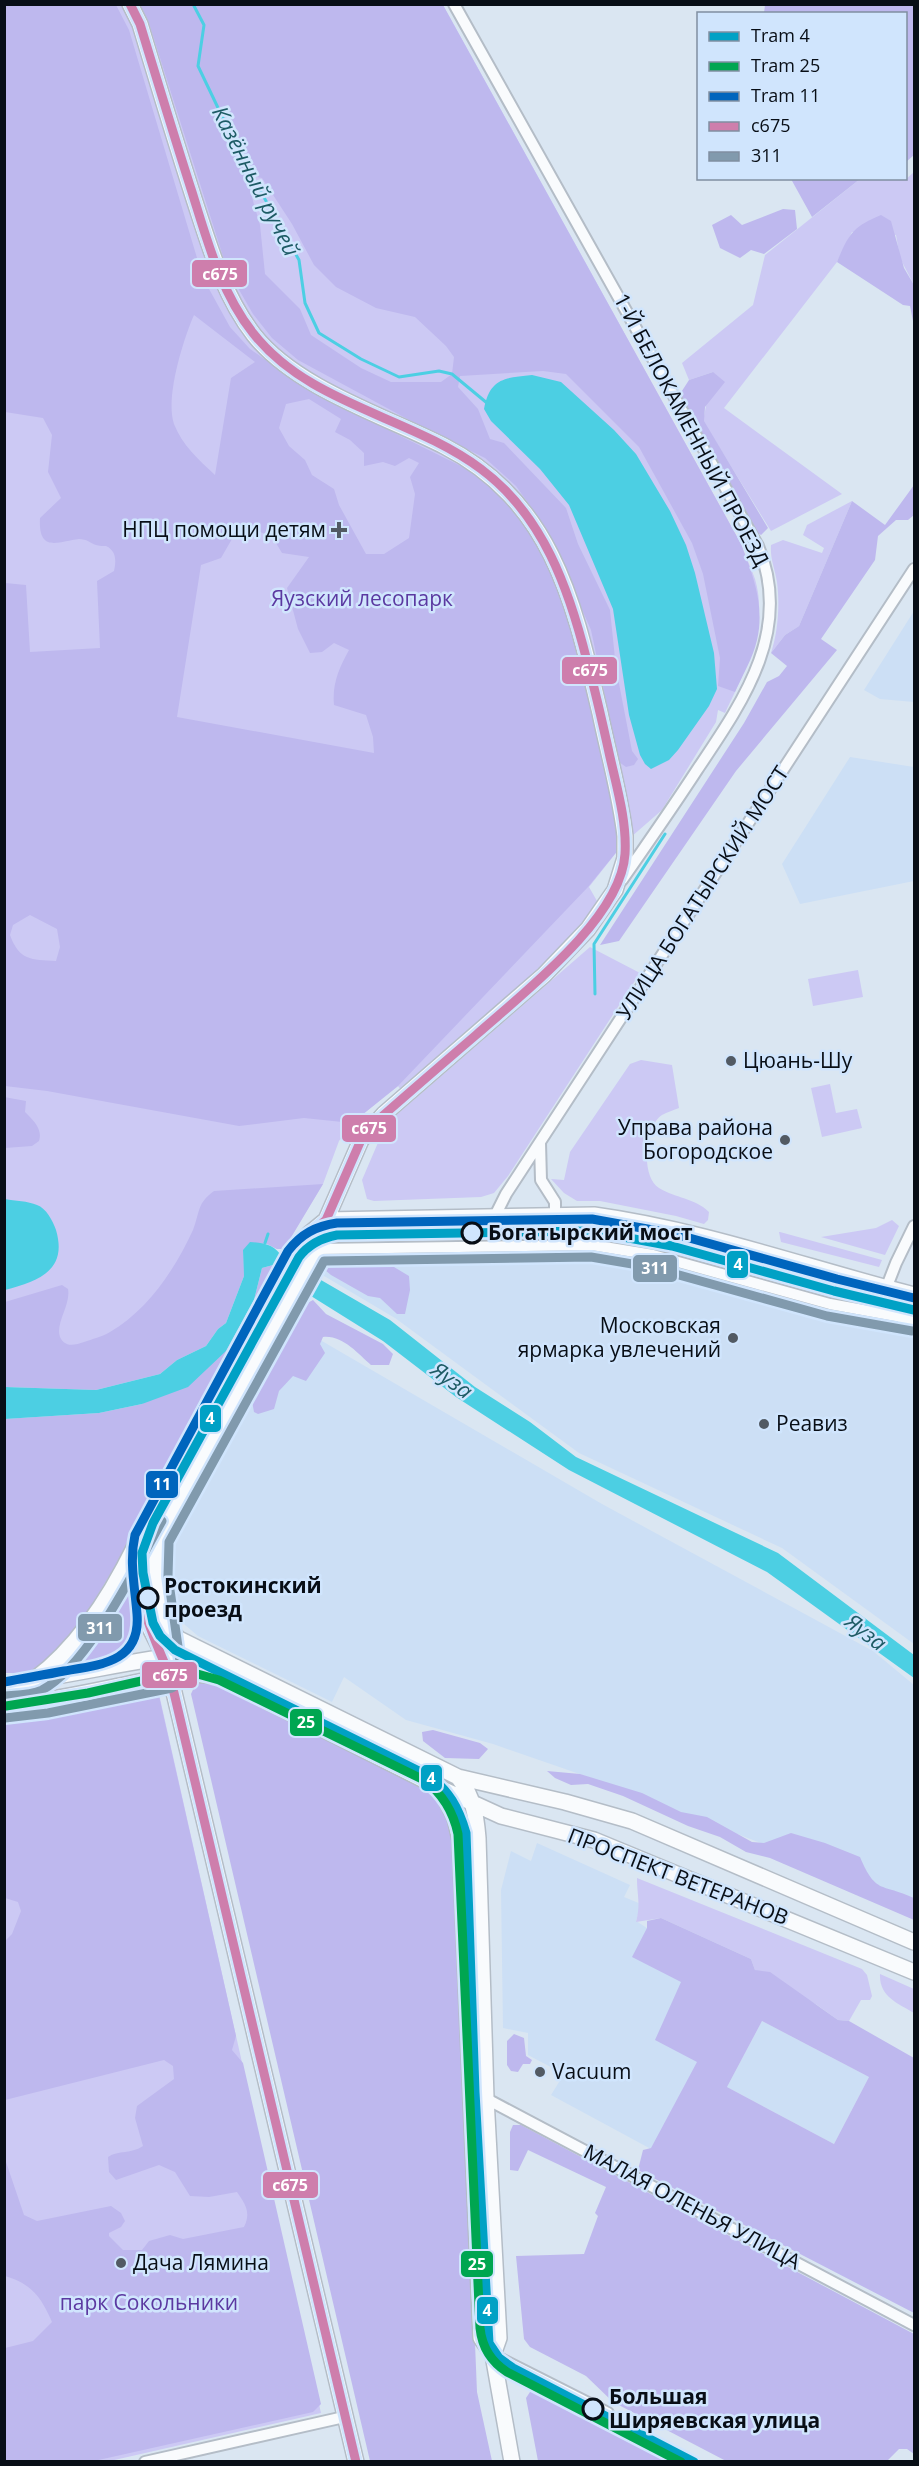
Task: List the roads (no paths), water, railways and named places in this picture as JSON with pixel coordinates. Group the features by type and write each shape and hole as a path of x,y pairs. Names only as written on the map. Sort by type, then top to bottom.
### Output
{"main road":[{"path":"130,4 140,24 219,273 254,334 290,368 331,392 446,447 478,466 512,495 540,534 563,580 581,632 624,828 625,858 615,890 588,929 544,975 370,1127 361,1140 326,1220 309,1234 306,1252 282,1313 158,1538 154,1572 161,1614 164,1656"},
{"path":"326,1220 594,1215 630,1220 724,1243 915,1294"},
{"path":"34,1681 75,1642 99,1610 267,1305 306,1252"},
{"path":"856,1280 882,1303 910,1318"},
{"path":"138,1541 136,1562 145,1618 164,1656 170,1676 356,2462"},
{"name":"ПРОСПЕКТ ВЕТЕРАНОВ","path":"161,1614 173,1633 205,1652 458,1777 554,1799 632,1821 915,1942"},
{"path":"4,1684 34,1681 164,1656 205,1652"},
{"name":"ПРОСПЕКТ ВЕТЕРАНОВ","path":"170,1676 201,1673 219,1677 474,1805 501,1816 594,1840 915,1972"},
{"path":"4,1706 46,1701 170,1676"},
{"path":"458,1777 474,1805 478,1838 486,2098 499,2338 493,2355"},
{"path":"440,1788 455,1818 460,1840 481,2338 493,2355 512,2462"}],"street":[{"name":"1-Й БЕЛОКАМЕННЫЙ ПРОЕЗД","path":"454,4 758,546 768,574 771,593 762,656 748,691 615,890"},
{"name":"УЛИЦА БОГАТЫРСКИЙ МОСТ","path":"494,1218 506,1194 915,569"},
{"path":"540,1143 541,1180 555,1202 555,1216"},
{"path":"882,1303 886,1287 915,1226"},
{"path":"306,1252 592,1245 664,1257 830,1304 910,1318"},
{"name":"МАЛАЯ ОЛЕНЬЯ УЛИЦА","path":"469,2089 915,2325"},
{"path":"493,2355 608,2414"},
{"path":"145,2462 344,2417"}],"water":[{"path":"532,375 561,382 614,430 636,454 670,511 686,545 695,573 714,653 717,689 709,706 678,750 669,760 651,769 640,755 629,715 613,609 569,505 540,469 491,421 484,409 494,385 506,379"},
{"path":"5,1199 30,1203 43,1209 55,1226 59,1244 54,1265 47,1272 29,1283 5,1290"},
{"name":"Яуза","path":"250,1242 273,1247 283,1258 390,1320 475,1387 530,1422 576,1457 778,1553 914,1655 914,1678 767,1572 569,1470 456,1397 383,1341 311,1296 273,1265 262,1268 254,1300 226,1351 188,1387 142,1404 99,1413 5,1419 5,1387 96,1390 160,1374 177,1360 206,1346 218,1329 226,1323 244,1276 243,1250"}],"waterway":[{"name":"Казённый ручей","path":"193,4 204,25 198,66 242,158 299,260 305,303 319,333 361,359 399,377 439,371 452,374 487,403"},
{"name":"Казённый ручей","path":"595,994 594,944 665,834"},
{"path":"265,1243 268,1234"}],"tram line":[{"name":"11","path":"4,1682 104,1663 125,1652 132,1642 137,1630 132,1565 135,1535 288,1251 304,1235 322,1226 337,1223 592,1219 675,1234 914,1298"},
{"name":"4","path":"694,2462 513,2368 499,2358 489,2343 475,2092 466,1833 452,1800 427,1775 175,1650 160,1636 153,1623 143,1573 142,1553 153,1523 299,1257 311,1245 326,1238 337,1235 591,1231 672,1246 834,1291 914,1310"},
{"name":"25","path":"6,1706 88,1693 168,1675 194,1673 219,1680 424,1780 437,1791 450,1810 458,1834 480,2328 483,2341 488,2353 507,2372 681,2462"}],"place":[{"name":"НПЦ помощи детям","path":"339,530"},
{"name":"Цюань-Шу","path":"731,1061"},
{"name":"Управа района Богородское","path":"785,1140"},
{"name":"Богатырский мост","path":"472,1233"},
{"name":"Московская ярмарка увлечений","path":"733,1338"},
{"name":"Реавиз","path":"764,1424"},
{"name":"Ростокинский проезд","path":"148,1598"},
{"name":"Vacuum","path":"540,2072"},
{"name":"Дача Лямина","path":"121,2263"},
{"name":"Большая Ширяевская улица","path":"593,2409"}],"park label":[{"name":"Яузский лесопарк","path":"362,599"},
{"name":"парк Сокольники","path":"149,2303"}]}
